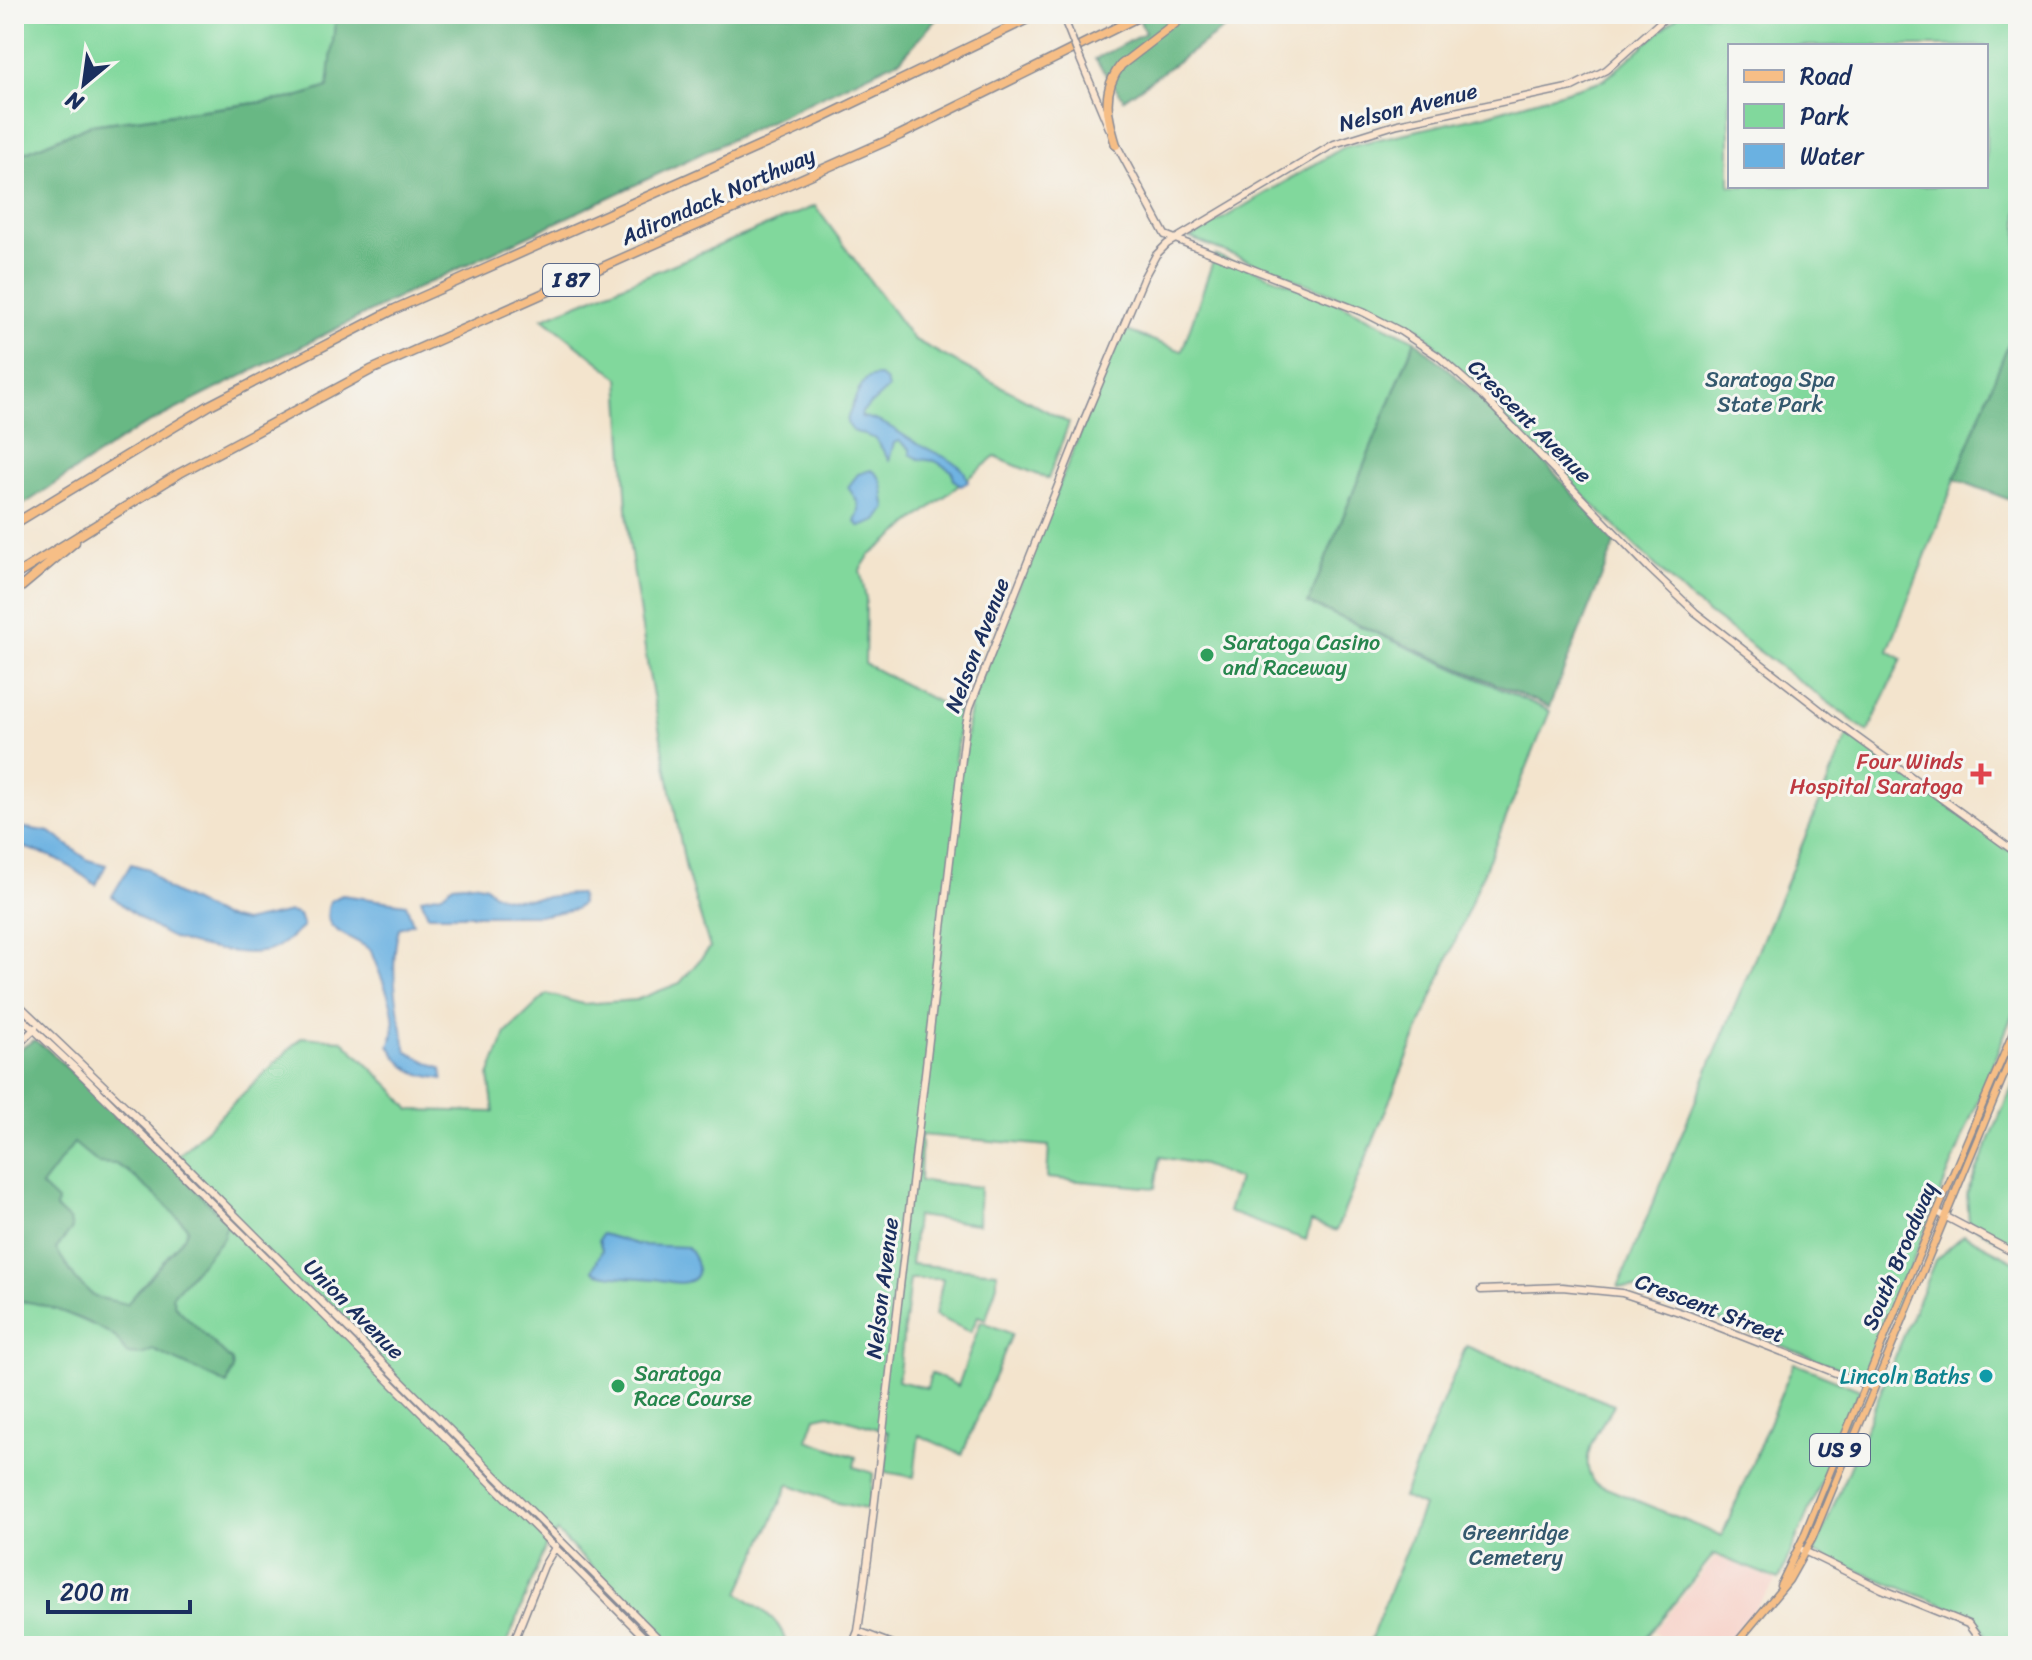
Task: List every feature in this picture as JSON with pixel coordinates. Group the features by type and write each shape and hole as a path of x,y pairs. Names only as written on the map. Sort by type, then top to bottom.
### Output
{"highway":[{"name":"Adirondack Northway","path":"14,524 210,405 395,309 812,123 1038,14"},
{"name":"Adirondack Northway","path":"14,576 193,466 371,370 900,135 1144,14"},
{"path":"1116,145 1109,122 1107,97 1115,74 1121,65 1187,14"},
{"path":"14,593 113,514"}],"main road":[{"name":"South Broadway","path":"1802,1550 1865,1385 2018,1021"},
{"name":"South Broadway","path":"1734,1646 1789,1580 1874,1388 2018,1041"}],"street":[{"name":"Crescent Avenue","path":"1062,14 1116,145 1165,235 1365,313 1438,356 1483,396 1695,612 1833,720 2018,854"},
{"name":"Nelson Avenue","path":"852,1646 858,1631 968,715 1050,504 1136,295 1156,255 1175,240 1334,144 1398,124 1572,87 1606,70 1669,14"},
{"name":"Union Avenue","path":"14,1000 41,1023 666,1646"},
{"name":"Union Avenue","path":"14,1011 653,1646"},
{"path":"14,1049 41,1023"},
{"path":"1937,1212 2018,1255"},
{"name":"Crescent Street","path":"1481,1290 1562,1287 1622,1293 1688,1315 1874,1388"},
{"path":"512,1646 544,1566 561,1541"},
{"path":"1802,1550 1882,1589 1968,1624 1984,1646"},
{"path":"858,1631 897,1646"}],"shaded area":[{"path":"1716,1557 1776,1581 1725,1646 1672,1646 1654,1631"}],"green space":[{"path":"14,14 336,14 329,87 294,98 90,125 14,157"},
{"path":"336,14 941,14 901,59 409,292 137,429 14,511 14,157 90,125 294,98 328,87"},
{"path":"1137,14 1245,14 1124,99 1095,59 1145,33"},
{"name":"Saratoga Spa State Park","path":"1680,14 2018,14 2018,319 1888,651 1902,659 1868,732 1693,602 1507,421 1419,328 1190,238 1344,147 1485,115 1604,80"},
{"name":"Saratoga Race Course","path":"815,206 913,339 1069,423 1048,479 995,457 869,556 860,570 866,598 865,664 961,714 955,761 963,762 970,707 1122,329 1182,351 1215,255 1331,299 1415,340 1308,603 1550,711 1336,1231 1311,1222 1306,1240 1228,1212 1238,1179 1203,1165 1160,1157 1155,1188 1047,1178 1049,1146 921,1135 920,1181 980,1187 978,1224 916,1216 911,1264 997,1272 997,1284 986,1319 978,1316 971,1332 935,1316 943,1279 910,1279 898,1381 927,1388 931,1373 958,1386 981,1321 1012,1334 962,1455 919,1435 914,1477 885,1472 888,1432 829,1414 815,1417 807,1440 856,1457 854,1467 873,1473 870,1510 834,1502 789,1484 739,1593 776,1622 785,1646 670,1646 557,1532 546,1545 506,1646 14,1646 14,1203 101,1100 170,1164 302,1037 342,1040 393,1089 410,1110 494,1112 489,1076 506,1033 547,994 583,1004 636,1000 680,983 710,948 686,870 648,669 629,541 619,378 543,318"},
{"path":"2018,319 2018,503 1955,479"},
{"path":"1415,340 1507,421 1616,541 1549,707 1308,603"},
{"path":"1848,734 2018,856 2018,1001 1865,1379 1650,1293 1618,1287"},
{"path":"34,1040 45,1047 227,1222 223,1238 172,1296 175,1306 232,1361 233,1369 227,1384 153,1350 142,1355 127,1354 116,1338 65,1313 34,1303 14,1303 14,1053","holes":["74,1143 98,1163 115,1164 126,1170 188,1228 184,1237 127,1304 95,1297 77,1281 56,1249 72,1229 70,1221 56,1208 57,1201 41,1186"]},
{"path":"2018,1072 2018,1250 1969,1224 1967,1194"},
{"path":"1964,1235 2018,1263 2018,1646 1991,1646 1978,1619 1814,1553 1935,1260"},
{"name":"Greenridge Cemetery","path":"1466,1346 1614,1405 1597,1432 1589,1453 1589,1473 1594,1483 1722,1536 1794,1363 1860,1390 1779,1580 1714,1554 1639,1646 1368,1646 1423,1506 1403,1497"}],"water":[{"path":"880,376 886,381 888,389 862,412 861,417 884,424 959,466 968,482 961,486 954,480 952,471 935,461 910,454 910,449 899,441 894,443 889,460 876,439 853,431 847,423 858,392 864,381"},
{"path":"871,470 881,482 886,508 877,521 860,527 855,521 858,503 848,487 858,474"},
{"path":"14,826 50,832 88,860 106,865 96,885 50,856 14,844"},
{"path":"131,864 148,869 167,889 222,917 244,922 290,912 299,915 303,927 277,947 263,952 218,950 173,938 143,921 112,896"},
{"path":"473,883 486,886 504,897 517,899 580,894 581,904 575,909 544,915 428,915 421,898 442,894 453,885"},
{"path":"342,895 406,904 413,923 399,928 394,959 398,1006 407,1052 442,1069 443,1079 411,1070 399,1060 389,1045 393,1034 392,1010 371,951 339,932 329,921 330,901"},
{"path":"602,1234 639,1245 687,1247 696,1261 697,1272 692,1280 678,1283 597,1273 593,1270 602,1250 599,1240"}],"place":[{"name":"Saratoga Casino and Raceway","path":"1207,655"},
{"name":"Four Winds Hospital Saratoga","path":"1981,774"},
{"name":"Lincoln Baths","path":"1986,1376"},
{"name":"Saratoga Race Course","path":"618,1386"}]}
